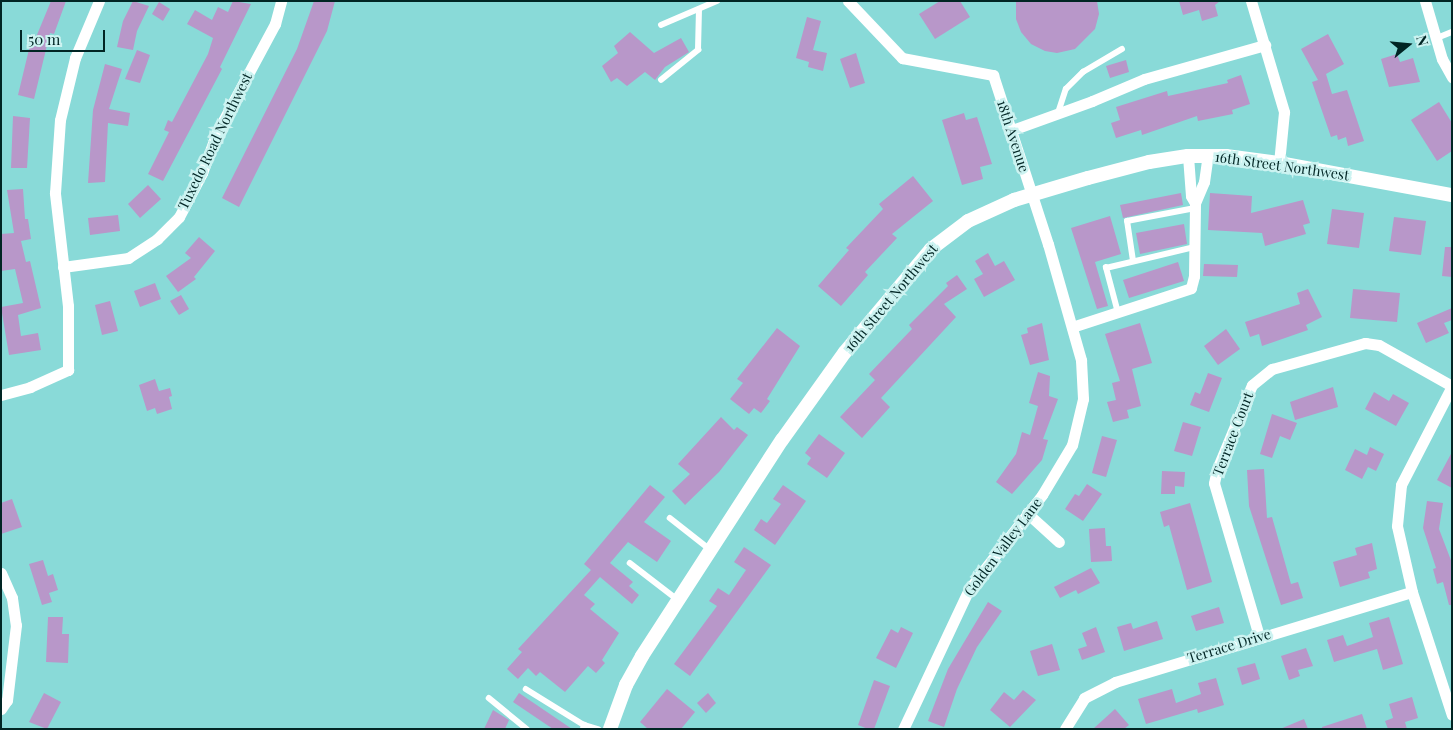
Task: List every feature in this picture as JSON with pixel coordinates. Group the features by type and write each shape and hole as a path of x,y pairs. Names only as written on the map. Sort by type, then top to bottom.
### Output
{"street":[{"path":"1,395 30,387 68,370 68,306 55,193 60,120 75,58 98,1"},
{"name":"Tuxedo Road Northwest","path":"63,267 128,258 157,239 178,217 202,173 217,132 276,24 281,1"},
{"name":"18th Avenue","path":"848,1 902,58 993,76 1012,130 1081,360"},
{"path":"1252,1 1284,112 1279,163"},
{"path":"1425,1 1442,59 1452,77"},
{"path":"1012,130 1144,78 1265,44"},
{"path":"1072,327 1191,288 1195,247 1195,206 1204,182 1208,155"},
{"name":"16th Street Northwest","path":"610,729 626,685 678,600 844,352 931,249 968,221 1032,195 1148,162 1188,156 1208,155 1279,163 1452,195"},
{"path":"1188,156 1191,196 1195,206"},
{"name":"Terrace Court","path":"1259,636 1214,483 1217,469 1252,385 1272,369 1365,343 1379,346 1452,386"},
{"name":"Golden Valley Lane","path":"903,729 969,589 1042,495 1072,445 1084,399 1081,360"},
{"path":"1452,386 1400,485 1398,544 1452,715"},
{"path":"1027,513 1059,542"},
{"path":"1,573 12,598 16,625 7,700 1,709"},
{"name":"Terrace Drive","path":"1064,729 1084,698 1115,682 1259,636 1412,592"}],"lane":[{"path":"661,25 717,1"},
{"path":"661,80 698,50 699,10"},
{"path":"1437,38 1452,32"},
{"path":"1058,113 1066,89 1083,72 1122,49"},
{"path":"1133,261 1127,221 1195,206"},
{"path":"1118,313 1106,268 1195,247"},
{"path":"670,518 710,550"},
{"path":"630,563 678,600"},
{"path":"526,689 583,727 598,729"},
{"path":"489,698 527,729"}],"building":[{"path":"51,1 66,1 54,34 50,33 34,99 18,95 31,41 34,42"},
{"path":"133,1 149,6 137,31 133,50 117,47 123,21"},
{"path":"233,1 251,4 220,67 222,69 163,181 148,174 169,132 164,130 168,120 172,122 208,54 213,38 187,24 195,10 212,20 218,7 228,12"},
{"path":"314,1 335,1 327,31 239,207 222,198 297,49"},
{"path":"940,1 960,1 970,17 935,39 919,14"},
{"path":"1016,1 1097,1 1099,14 1095,29 1075,49 1057,53 1045,51 1031,44 1021,32 1016,19"},
{"path":"1179,1 1220,1 1215,5 1218,16 1202,21 1199,10 1183,15"},
{"path":"159,2 170,9 163,21 152,14"},
{"path":"807,17 821,21 813,50 827,53 823,71 808,67 809,62 796,58"},
{"path":"630,32 654,53 681,38 689,52 665,67 655,80 645,72 627,86 617,78 611,82 602,66 618,53 614,46"},
{"path":"1328,34 1344,64 1326,74 1332,94 1347,90 1364,141 1348,146 1346,137 1338,140 1337,135 1331,137 1312,82 1318,80 1301,49"},
{"path":"137,50 150,55 140,83 125,79"},
{"path":"856,53 865,83 850,88 840,59"},
{"path":"1397,54 1400,62 1413,58 1420,82 1389,87 1381,59"},
{"path":"1126,60 1129,72 1110,78 1106,66"},
{"path":"105,64 122,69 109,109 130,113 128,126 108,123 105,182 88,183 93,110"},
{"path":"1241,75 1250,104 1232,110 1233,114 1198,121 1197,116 1142,135 1141,130 1116,138 1111,123 1120,120 1116,107 1167,91 1168,96 1228,83 1227,80"},
{"path":"1439,102 1452,123 1452,151 1437,161 1411,120"},
{"path":"964,113 966,120 977,117 992,164 980,167 983,179 962,185 942,120"},
{"path":"13,116 30,118 27,168 11,168"},
{"path":"913,176 933,201 892,234 897,238 865,272 868,275 841,306 818,286 849,250 846,248 883,209 879,204"},
{"path":"148,185 161,199 140,218 128,204"},
{"path":"23,189 25,219 28,219 31,239 21,241 26,262 30,261 41,308 18,315 21,336 38,333 41,350 9,355 1,307 23,303 15,269 1,271 1,234 14,233 7,190"},
{"path":"1181,193 1183,205 1123,218 1120,205"},
{"path":"1210,193 1252,196 1251,213 1303,200 1310,223 1303,225 1306,234 1265,246 1262,233 1208,230"},
{"path":"1332,209 1364,213 1359,248 1327,244"},
{"path":"118,215 120,231 90,235 88,218"},
{"path":"1110,216 1121,254 1095,262 1108,306 1097,309 1071,228"},
{"path":"1394,217 1426,221 1421,255 1389,251"},
{"path":"1184,224 1187,244 1140,254 1136,233"},
{"path":"199,237 215,251 194,277 196,279 178,292 166,276 191,258 185,253"},
{"path":"1445,247 1452,247 1452,277 1442,276"},
{"path":"988,253 995,266 1004,261 1015,280 984,297 974,279 983,274 975,261"},
{"path":"1178,262 1184,281 1129,298 1123,280"},
{"path":"1204,264 1238,265 1237,277 1203,276"},
{"path":"957,275 967,289 944,304 956,317 881,398 890,407 862,438 840,417 875,380 869,374 912,329 909,325 948,286 946,283"},
{"path":"155,283 161,299 140,307 134,291"},
{"path":"1308,289 1322,317 1306,325 1308,330 1262,346 1259,334 1250,337 1245,322 1300,304 1297,293"},
{"path":"1353,289 1400,293 1397,322 1350,318"},
{"path":"181,295 189,309 179,315 170,301"},
{"path":"110,301 118,331 102,335 95,305"},
{"path":"1452,308 1452,320 1444,323 1449,333 1426,343 1417,323"},
{"path":"1042,323 1049,360 1030,365 1021,335 1028,333 1027,328"},
{"path":"1140,323 1152,363 1132,369 1141,406 1127,410 1129,418 1113,422 1107,402 1116,400 1112,383 1120,381 1105,334"},
{"path":"777,328 800,346 767,399 770,401 761,413 754,408 749,414 730,399 743,383 737,379"},
{"path":"1226,329 1240,349 1218,365 1204,346"},
{"path":"1038,372 1050,376 1049,396 1058,399 1043,439 1048,440 1042,460 1012,494 996,482 1016,454 1022,432 1030,435 1038,406 1029,403"},
{"path":"1208,373 1222,378 1209,412 1190,405 1195,392 1200,394"},
{"path":"155,379 159,391 170,388 172,396 169,397 172,409 157,414 155,408 147,411 139,385"},
{"path":"1333,387 1338,407 1295,420 1290,402"},
{"path":"1374,392 1389,401 1393,394 1409,403 1396,426 1365,409"},
{"path":"1272,414 1297,423 1290,440 1280,436 1272,458 1260,454"},
{"path":"721,417 734,430 737,427 748,435 719,472 685,505 672,491 690,474 678,464"},
{"path":"1183,422 1201,427 1192,456 1174,451"},
{"path":"819,434 845,453 827,478 807,464 811,458 805,453"},
{"path":"1102,436 1117,440 1106,477 1092,473"},
{"path":"1370,447 1384,454 1376,471 1368,467 1362,479 1345,470 1355,449 1367,455"},
{"path":"1452,452 1452,488 1437,480"},
{"path":"1264,469 1267,518 1272,517 1291,584 1298,582 1303,598 1281,605 1249,506 1247,470"},
{"path":"1162,471 1185,472 1184,487 1175,486 1175,494 1161,494"},
{"path":"1087,484 1102,494 1083,521 1065,509 1075,494 1079,496"},
{"path":"650,485 665,497 644,522 671,541 657,562 628,542 610,563 633,582 629,586 639,595 632,604 600,577 584,595 595,604 590,609 619,633 602,660 605,663 596,673 588,666 565,692 540,672 536,676 528,668 518,679 507,669 522,652 518,649 591,570 584,564"},
{"path":"783,485 806,501 775,545 754,530 761,519 767,523 781,504 773,499"},
{"path":"12,499 22,527 1,534 1,503"},
{"path":"1427,501 1443,503 1439,529 1452,563 1452,605 1449,605 1443,582 1437,584 1433,569 1436,568 1423,528"},
{"path":"1190,503 1212,582 1187,590 1169,525 1164,527 1160,512"},
{"path":"1105,528 1106,546 1111,546 1112,561 1091,562 1089,529"},
{"path":"1372,543 1377,569 1368,572 1370,578 1340,587 1333,562 1357,555 1355,548"},
{"path":"744,547 771,565 690,676 674,664 717,606 709,601 718,588 729,595 746,570 734,562"},
{"path":"43,560 48,576 53,574 58,590 49,593 52,602 42,605 29,564"},
{"path":"1091,568 1100,583 1078,594 1076,590 1060,598 1054,587"},
{"path":"988,602 1002,611 977,647 957,689 944,727 928,721 948,669"},
{"path":"1219,607 1224,623 1196,631 1191,616"},
{"path":"48,617 63,617 62,634 69,634 68,663 46,662"},
{"path":"1389,617 1403,664 1383,670 1377,649 1334,662 1327,640 1343,635 1347,646 1373,637 1369,623"},
{"path":"1157,621 1163,639 1124,651 1117,627 1131,623 1133,629"},
{"path":"901,627 913,633 896,668 876,658 891,629 898,633"},
{"path":"1096,627 1105,652 1082,660 1078,649 1087,646 1082,633"},
{"path":"1052,644 1060,670 1038,676 1030,651"},
{"path":"1306,648 1313,666 1298,670 1300,676 1289,680 1281,656"},
{"path":"1255,663 1260,679 1242,685 1237,668"},
{"path":"1216,678 1224,705 1198,713 1197,709 1146,724 1138,699 1172,689 1176,703 1201,694 1198,683"},
{"path":"874,680 890,686 874,729 868,729 858,725"},
{"path":"667,689 695,712 681,729 648,729 640,722"},
{"path":"1023,690 1036,700 1010,727 990,710 1004,692 1014,700"},
{"path":"44,693 61,702 47,729 29,722"},
{"path":"519,693 572,729 553,729 513,702"},
{"path":"708,693 716,703 706,713 697,703"},
{"path":"1412,697 1418,718 1405,722 1407,729 1388,729 1385,721 1393,718 1389,704"},
{"path":"1115,709 1129,725 1124,729 1093,729"},
{"path":"493,710 509,720 505,729 484,729"},
{"path":"1362,714 1367,729 1322,729 1322,727"},
{"path":"1304,719 1308,729 1280,729"}]}
